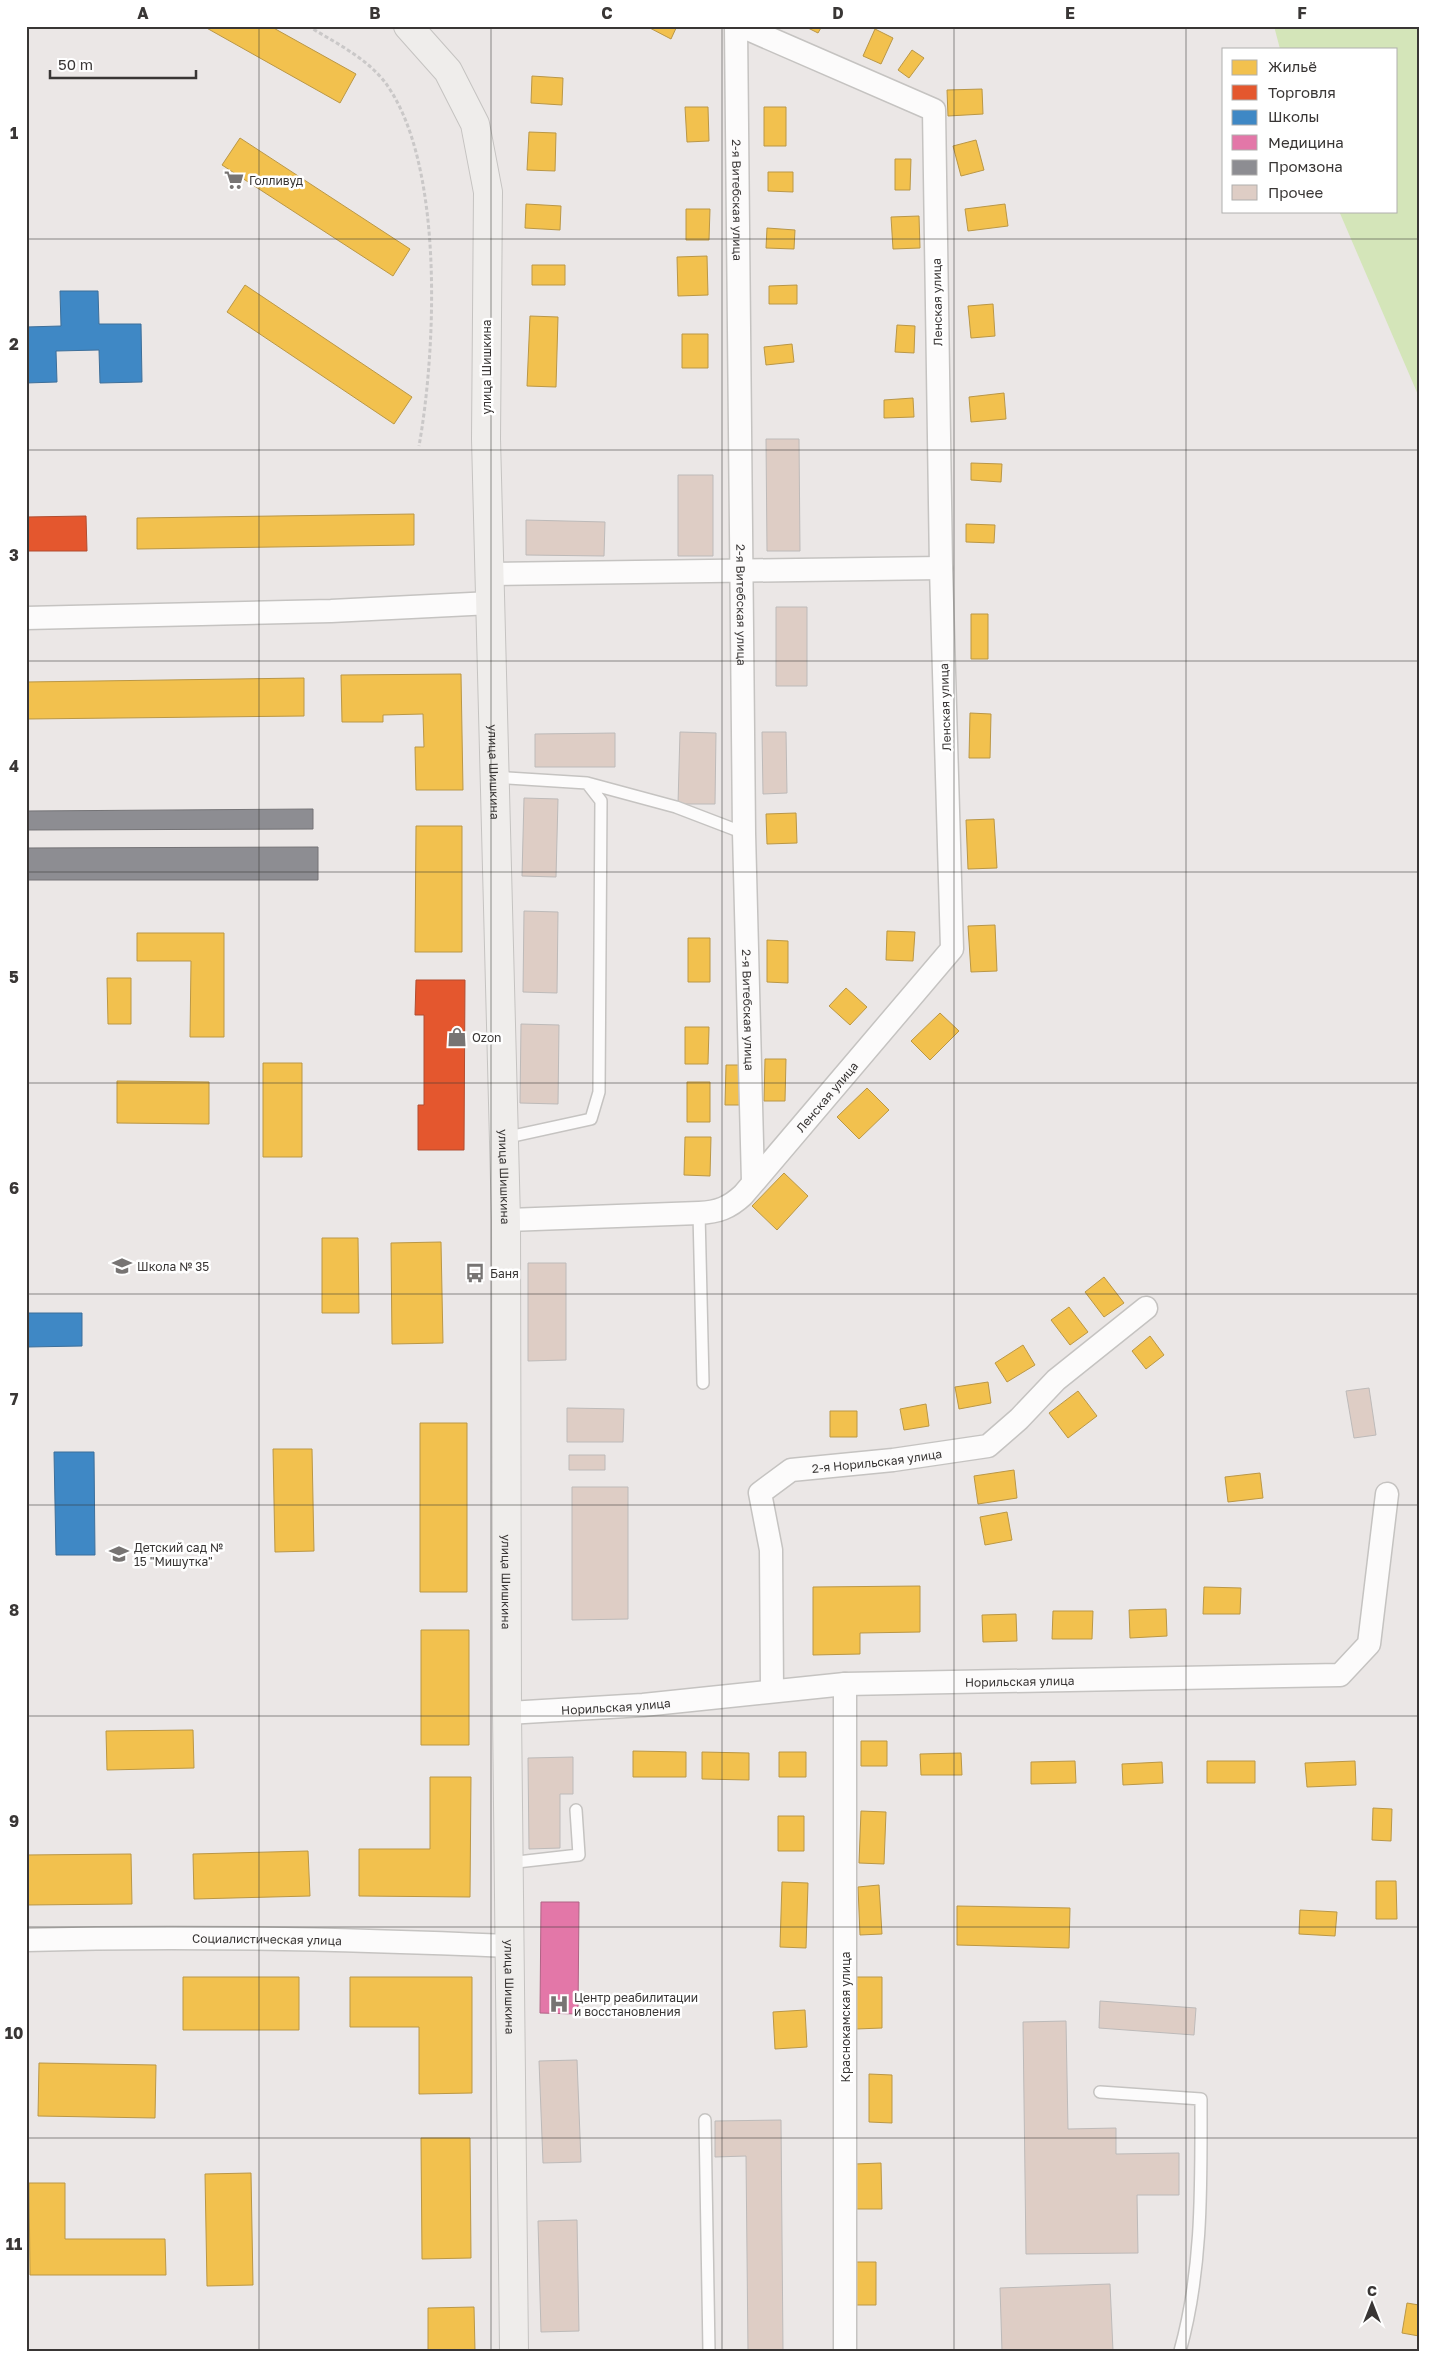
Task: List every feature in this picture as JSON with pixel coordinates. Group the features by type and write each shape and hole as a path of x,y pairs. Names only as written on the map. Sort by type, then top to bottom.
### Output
{"main road":[{"name":"улица Шишкина","path":"408,26 448,71 475,124 488,192 486,439 506,1220 508,1863 514,2351"}],"street":[{"name":"2-я Витебская улица","path":"736,26 744,833 752,1182"},
{"name":"Ленская улица","path":"506,1220 699,1214 722,1210 732,1205 952,949 941,568 934,110 741,26"},
{"path":"490,574 941,568"},
{"path":"26,618 332,612 491,603"},
{"name":"2-я Норильская улица","path":"772,1691 771,1550 760,1493 791,1470 893,1460 988,1446 1019,1419 1056,1380 1146,1308"},
{"name":"Норильская улица","path":"507,1713 643,1705 845,1684 1340,1675 1369,1644 1387,1494"},
{"name":"Краснокамская улица","path":"845,1684 845,2351"},
{"name":"Социалистическая улица","path":"26,1940 137,1937 337,1938 509,1946"}],"lane":[{"path":"494,777 587,783 676,807 744,833"},
{"path":"504,1138 591,1119 599,1092 602,801 587,783"},
{"path":"699,1214 703,1383"},
{"path":"508,1863 579,1855 576,1810"},
{"path":"1100,2092 1201,2099 1201,2218 1189,2320 1180,2351"},
{"path":"705,2120 708,2351"}],"path":[{"path":"308,26 353,53 384,81 407,120 425,189 433,306 424,419 418,446"}],"green space":[{"path":"1274,26 1419,26 1419,397 1339,212 1398,212 1398,48 1280,48"}],"building: Жильё":[{"path":"203,26 270,26 356,74 340,103"},
{"path":"646,26 677,26 671,39"},
{"path":"804,26 822,26 818,33"},
{"path":"875,29 893,38 881,64 863,56"},
{"path":"912,50 924,58 909,78 898,70"},
{"path":"532,76 563,78 562,105 531,103"},
{"path":"982,89 983,114 948,116 947,90"},
{"path":"685,107 708,107 709,141 687,142"},
{"path":"764,107 786,107 786,146 764,146"},
{"path":"529,132 556,133 555,171 527,170"},
{"path":"240,138 410,249 393,276 222,165"},
{"path":"976,140 984,170 961,176 953,146"},
{"path":"895,159 911,159 910,190 895,190"},
{"path":"768,172 793,172 793,192 768,191"},
{"path":"526,204 561,206 560,230 525,228"},
{"path":"1005,204 1008,226 968,231 965,209"},
{"path":"686,209 710,209 709,240 686,240"},
{"path":"919,216 920,248 893,249 891,217"},
{"path":"767,228 795,230 794,249 766,248"},
{"path":"707,256 708,295 678,296 677,257"},
{"path":"532,265 565,265 565,285 532,285"},
{"path":"245,285 412,397 394,424 227,312"},
{"path":"797,285 797,304 769,304 769,286"},
{"path":"993,304 995,336 971,338 968,306"},
{"path":"530,316 558,317 556,387 527,386"},
{"path":"897,325 915,326 914,353 895,352"},
{"path":"682,334 708,334 708,368 682,368"},
{"path":"792,344 794,362 766,365 764,347"},
{"path":"1004,393 1006,419 971,422 969,397"},
{"path":"913,398 914,417 884,418 884,400"},
{"path":"971,463 1002,464 1001,482 971,480"},
{"path":"414,514 414,545 137,549 137,518"},
{"path":"966,524 995,525 994,543 966,542"},
{"path":"971,614 988,614 988,659 971,659"},
{"path":"461,674 463,790 416,790 415,747 424,747 423,714 383,715 383,722 342,722 341,675"},
{"path":"304,678 304,716 26,719 26,682"},
{"path":"970,713 991,714 990,758 969,758"},
{"path":"796,813 797,843 767,844 766,814"},
{"path":"994,819 997,868 968,869 966,820"},
{"path":"416,826 462,826 462,952 415,952"},
{"path":"995,925 997,971 971,972 968,926"},
{"path":"887,931 915,932 913,961 886,960"},
{"path":"137,933 224,933 224,1037 190,1037 191,961 137,961"},
{"path":"688,938 710,938 710,982 688,982"},
{"path":"767,940 788,941 788,983 767,982"},
{"path":"107,978 131,978 131,1024 108,1024"},
{"path":"846,988 867,1007 850,1025 829,1006"},
{"path":"940,1013 959,1031 930,1060 911,1041"},
{"path":"685,1027 709,1027 708,1064 685,1064"},
{"path":"765,1059 786,1059 785,1101 764,1101"},
{"path":"263,1063 302,1063 302,1157 263,1157"},
{"path":"726,1065 744,1065 743,1105 725,1105"},
{"path":"117,1081 209,1082 209,1124 117,1123"},
{"path":"687,1082 710,1082 710,1122 687,1122"},
{"path":"867,1088 889,1110 859,1139 837,1117"},
{"path":"685,1137 711,1137 710,1176 684,1175"},
{"path":"784,1173 808,1196 777,1230 752,1206"},
{"path":"322,1238 358,1238 359,1313 322,1313"},
{"path":"441,1242 443,1343 392,1344 391,1243"},
{"path":"1104,1277 1124,1303 1104,1317 1085,1292"},
{"path":"1069,1307 1088,1332 1070,1345 1051,1320"},
{"path":"1150,1336 1164,1355 1146,1369 1132,1351"},
{"path":"1023,1345 1035,1365 1007,1382 995,1363"},
{"path":"988,1382 991,1403 959,1409 955,1387"},
{"path":"1078,1391 1097,1416 1068,1438 1049,1413"},
{"path":"926,1404 929,1426 904,1430 900,1409"},
{"path":"830,1411 857,1411 857,1437 830,1437"},
{"path":"420,1423 467,1423 467,1592 420,1592"},
{"path":"273,1449 312,1449 314,1551 275,1552"},
{"path":"1014,1470 1017,1498 978,1504 974,1476"},
{"path":"1260,1473 1263,1498 1228,1502 1225,1477"},
{"path":"1007,1512 1012,1540 985,1545 980,1517"},
{"path":"920,1586 920,1632 860,1633 860,1654 813,1655 813,1587"},
{"path":"1204,1587 1241,1588 1240,1614 1203,1614"},
{"path":"1166,1609 1167,1636 1130,1638 1129,1610"},
{"path":"1053,1611 1093,1611 1092,1639 1052,1639"},
{"path":"1016,1614 1017,1641 983,1642 982,1615"},
{"path":"421,1630 469,1630 469,1745 421,1745"},
{"path":"193,1730 194,1768 107,1770 106,1731"},
{"path":"861,1741 887,1741 887,1766 861,1766"},
{"path":"633,1751 686,1752 686,1777 633,1777"},
{"path":"702,1752 749,1753 749,1780 702,1779"},
{"path":"779,1752 806,1752 806,1777 779,1777"},
{"path":"961,1753 962,1775 921,1775 920,1754"},
{"path":"1075,1761 1076,1783 1031,1784 1031,1762"},
{"path":"1207,1761 1255,1761 1255,1783 1207,1783"},
{"path":"1355,1761 1356,1785 1307,1787 1305,1763"},
{"path":"1162,1762 1163,1783 1123,1785 1122,1764"},
{"path":"430,1777 471,1777 470,1897 359,1896 359,1849 430,1849"},
{"path":"1373,1808 1392,1809 1391,1841 1372,1840"},
{"path":"861,1811 886,1812 884,1864 859,1863"},
{"path":"778,1816 804,1816 804,1851 778,1851"},
{"path":"308,1851 310,1896 194,1899 193,1854"},
{"path":"131,1854 132,1904 26,1905 26,1855"},
{"path":"1376,1881 1396,1881 1397,1919 1376,1919"},
{"path":"782,1882 808,1883 806,1948 780,1947"},
{"path":"879,1885 882,1934 860,1935 858,1887"},
{"path":"957,1906 1070,1908 1069,1948 957,1945"},
{"path":"1300,1910 1337,1912 1335,1936 1299,1934"},
{"path":"183,1977 299,1977 299,2030 183,2030"},
{"path":"350,1977 472,1977 472,2093 419,2094 419,2027 350,2027"},
{"path":"856,1977 882,1977 882,2028 856,2029"},
{"path":"805,2010 807,2047 775,2049 773,2012"},
{"path":"39,2063 156,2065 155,2118 38,2116"},
{"path":"869,2074 892,2075 892,2123 869,2122"},
{"path":"421,2138 470,2138 471,2258 422,2259"},
{"path":"881,2163 882,2209 856,2209 855,2164"},
{"path":"251,2173 253,2285 207,2286 205,2174"},
{"path":"29,2183 65,2183 65,2239 165,2239 166,2275 30,2275"},
{"path":"853,2262 876,2262 876,2305 853,2305"},
{"path":"1407,2303 1419,2305 1419,2336 1402,2333"},
{"path":"474,2307 475,2351 428,2351 428,2308"}],"building: Торговля":[{"path":"86,516 87,551 26,551 26,517"},
{"path":"416,980 465,980 464,1150 418,1150 418,1105 424,1105 424,1015 415,1015"}],"building: Школы":[{"path":"60,291 98,291 99,324 141,324 142,382 100,383 99,350 56,351 57,382 26,383 26,327 61,326"},
{"path":"26,1313 82,1313 82,1346 27,1347"},
{"path":"54,1452 94,1452 95,1555 56,1555"}],"building: Медицина":[{"path":"541,1902 579,1902 578,2014 540,2013"}],"building: Промзона":[{"path":"313,809 313,829 26,830 26,811"},
{"path":"318,847 318,880 26,880 26,848"}],"building: Прочее":[{"path":"766,439 799,439 800,551 767,551"},
{"path":"678,475 713,475 713,556 678,556"},
{"path":"526,520 605,522 604,556 526,555"},
{"path":"776,607 807,607 807,686 776,686"},
{"path":"680,732 716,733 715,804 678,804"},
{"path":"762,732 786,732 787,793 763,794"},
{"path":"615,733 615,767 535,767 535,734"},
{"path":"524,798 558,799 556,877 522,876"},
{"path":"524,911 558,912 557,993 523,992"},
{"path":"521,1024 559,1025 558,1104 520,1103"},
{"path":"528,1263 566,1263 566,1360 528,1361"},
{"path":"1369,1388 1376,1435 1354,1438 1346,1391"},
{"path":"567,1408 624,1409 623,1442 567,1442"},
{"path":"569,1455 605,1455 605,1470 569,1470"},
{"path":"572,1487 628,1487 628,1619 572,1620"},
{"path":"573,1757 573,1794 560,1794 560,1848 529,1849 528,1758"},
{"path":"1100,2001 1196,2008 1194,2035 1099,2028"},
{"path":"1066,2021 1068,2129 1116,2128 1116,2154 1179,2153 1179,2195 1137,2195 1138,2253 1026,2254 1023,2022"},
{"path":"577,2060 581,2162 543,2163 539,2061"},
{"path":"781,2120 783,2351 748,2351 746,2156 715,2157 715,2121"},
{"path":"577,2220 579,2331 541,2332 538,2221"},
{"path":"1110,2284 1113,2351 1002,2351 1000,2288"}],"place":[{"name":"Голливуд","path":"234,180"},
{"name":"Ozon","path":"457,1037"},
{"name":"Школа № 35","path":"122,1266"},
{"name":"Баня","path":"475,1273"},
{"name":"Детский сад № 15 \"Мишутка\"","path":"119,1554"},
{"name":"Центр реабилитации и восстановления","path":"559,2004"}]}
